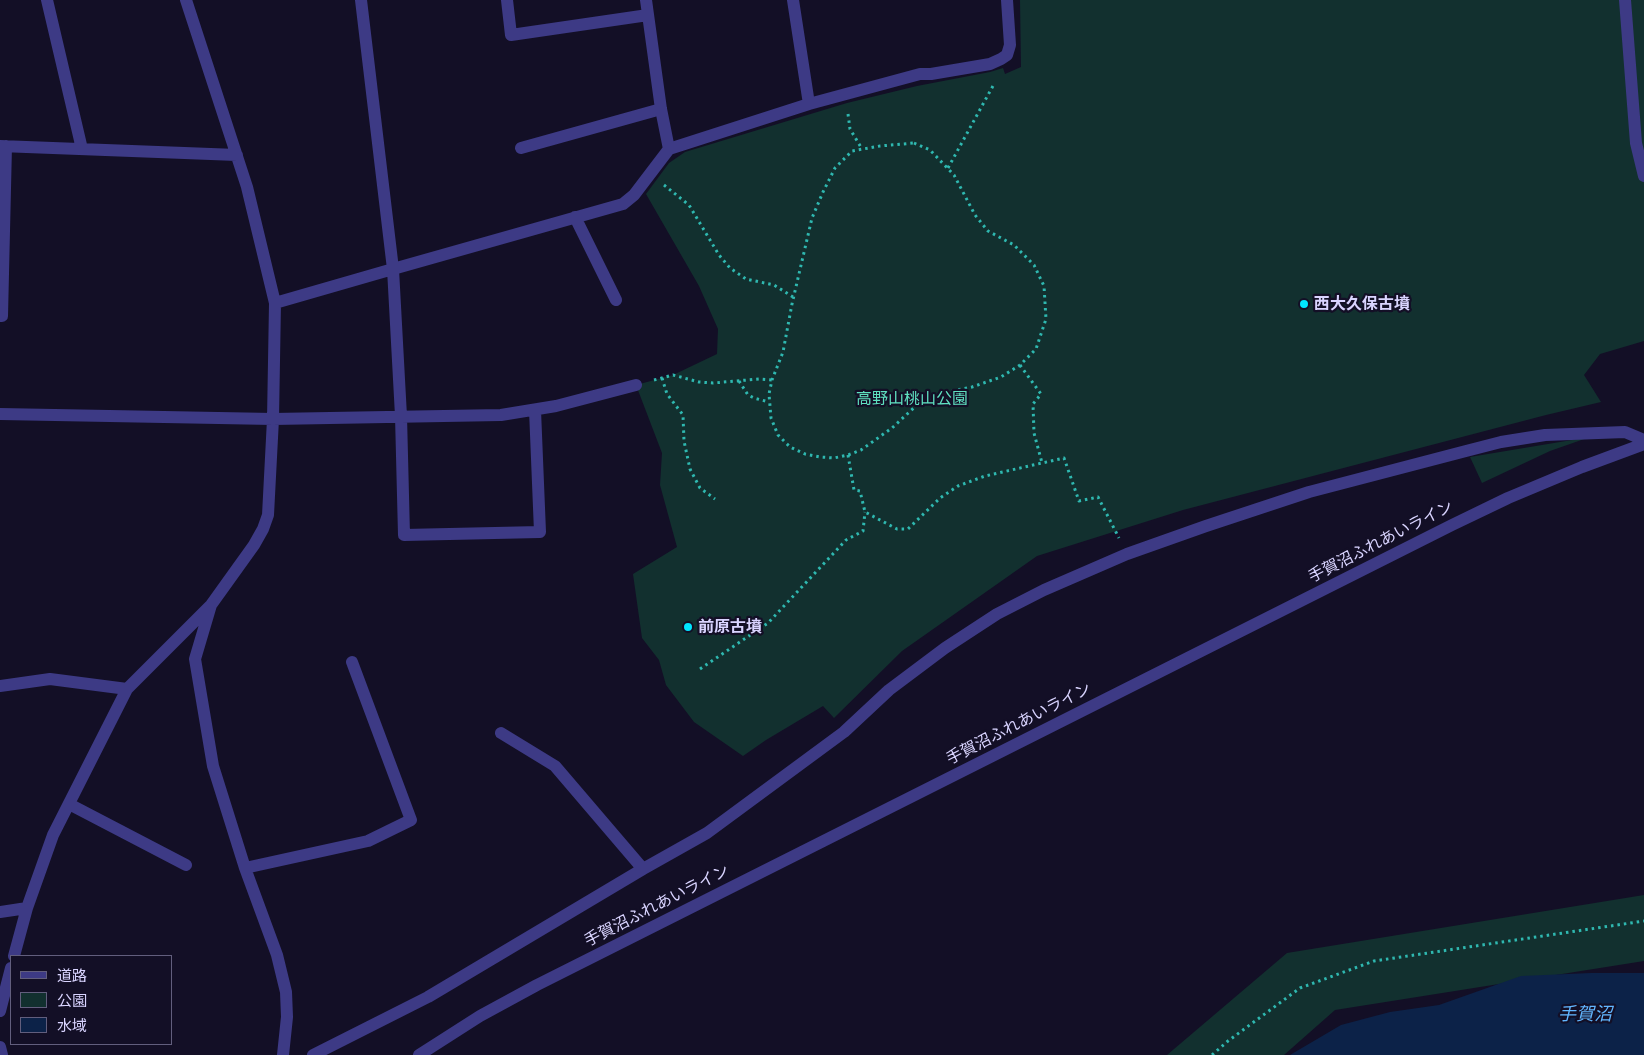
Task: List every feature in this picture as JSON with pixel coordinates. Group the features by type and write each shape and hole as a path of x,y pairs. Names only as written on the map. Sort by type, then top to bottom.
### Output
{"street":[{"path":"47,0 82,149"},
{"path":"14,955 27,908 53,834 127,689 211,605 254,545 268,515 273,419 275,303 247,187 186,0"},
{"path":"361,0 393,269 404,535 540,532 535,410"},
{"path":"507,0 511,35 648,15"},
{"path":"646,0 661,109 669,149"},
{"path":"793,0 809,104"},
{"path":"275,303 623,204 634,195 669,149 809,104 920,74 931,74 990,64 1007,55 1010,45 1008,0"},
{"path":"1625,0 1636,143 1644,176"},
{"path":"521,148 661,109"},
{"path":"0,316 2,316 3,146 237,156"},
{"path":"575,217 616,300"},
{"path":"0,414 273,419 500,415 556,406 636,385"},
{"path":"313,1055 428,997 643,868 707,833 844,732 889,690 945,648 996,614 1044,590 1127,554 1309,492 1500,442 1545,435 1625,432 1644,442"},
{"name":"手賀沼ふれあいライン","path":"419,1055 480,1016 546,980 1452,525 1549,481 1644,442"},
{"path":"211,605 195,659 196,667 212,766 244,868 277,955 286,992 283,1055"},
{"path":"244,868 368,841 411,820 352,662"},
{"path":"0,686 50,679 127,689"},
{"path":"501,733 555,766 643,868"},
{"path":"69,804 186,866"},
{"path":"0,912 27,908"},
{"path":"0,1011 10,972"},
{"path":"0,1047 2,1055"}],"path":[{"path":"948,168 998,76"},
{"path":"848,112 850,129 862,149"},
{"path":"914,143 930,150 954,175 975,215 988,231 1014,245 1034,265 1044,286 1046,319 1036,349 1020,365 1001,377 972,387 941,393 918,404 862,450 848,456 820,457 805,454 790,447 778,435 771,418 769,394 772,380 783,352 793,297 812,218 835,168 852,151 862,149 914,143"},
{"path":"658,180 689,205 719,254 730,268 746,279 774,285 793,297"},
{"path":"1020,365 1041,394 1033,404 1034,433 1042,463"},
{"path":"636,385 673,375 699,382 713,383 772,380"},
{"path":"662,378 668,394 683,415 684,441 690,469 700,488 715,500"},
{"path":"739,381 748,395 770,402"},
{"path":"700,669 768,623 846,540 863,531 865,512 860,491 854,490 848,456"},
{"path":"865,512 897,529 908,529 940,498 958,486 985,476 1064,458 1079,501 1098,497 1127,554"},
{"path":"1212,1055 1300,988 1374,961 1644,921"}],"green space":[{"name":"高野山桃山公園","path":"1020,0 1644,0 1644,341 1600,354 1584,375 1601,402 1183,510 1037,556 902,651 834,718 823,706 743,756 694,722 666,685 659,660 642,638 633,574 677,547 660,485 662,453 636,385 673,375 717,354 718,329 699,286 646,194 669,163 685,152 847,103 1003,68 1005,74 1021,67"},
{"path":"1590,437 1550,451 1482,483 1470,457"},
{"path":"1644,895 1644,961 1335,1010 1284,1055 1167,1055 1287,953"}],"water":[{"name":"手賀沼","path":"1644,973 1644,1055 1290,1055 1341,1025 1390,1012 1439,1005 1521,976"}],"place":[{"name":"西大久保古墳","path":"1304,304"},
{"name":"前原古墳","path":"688,627"}]}
